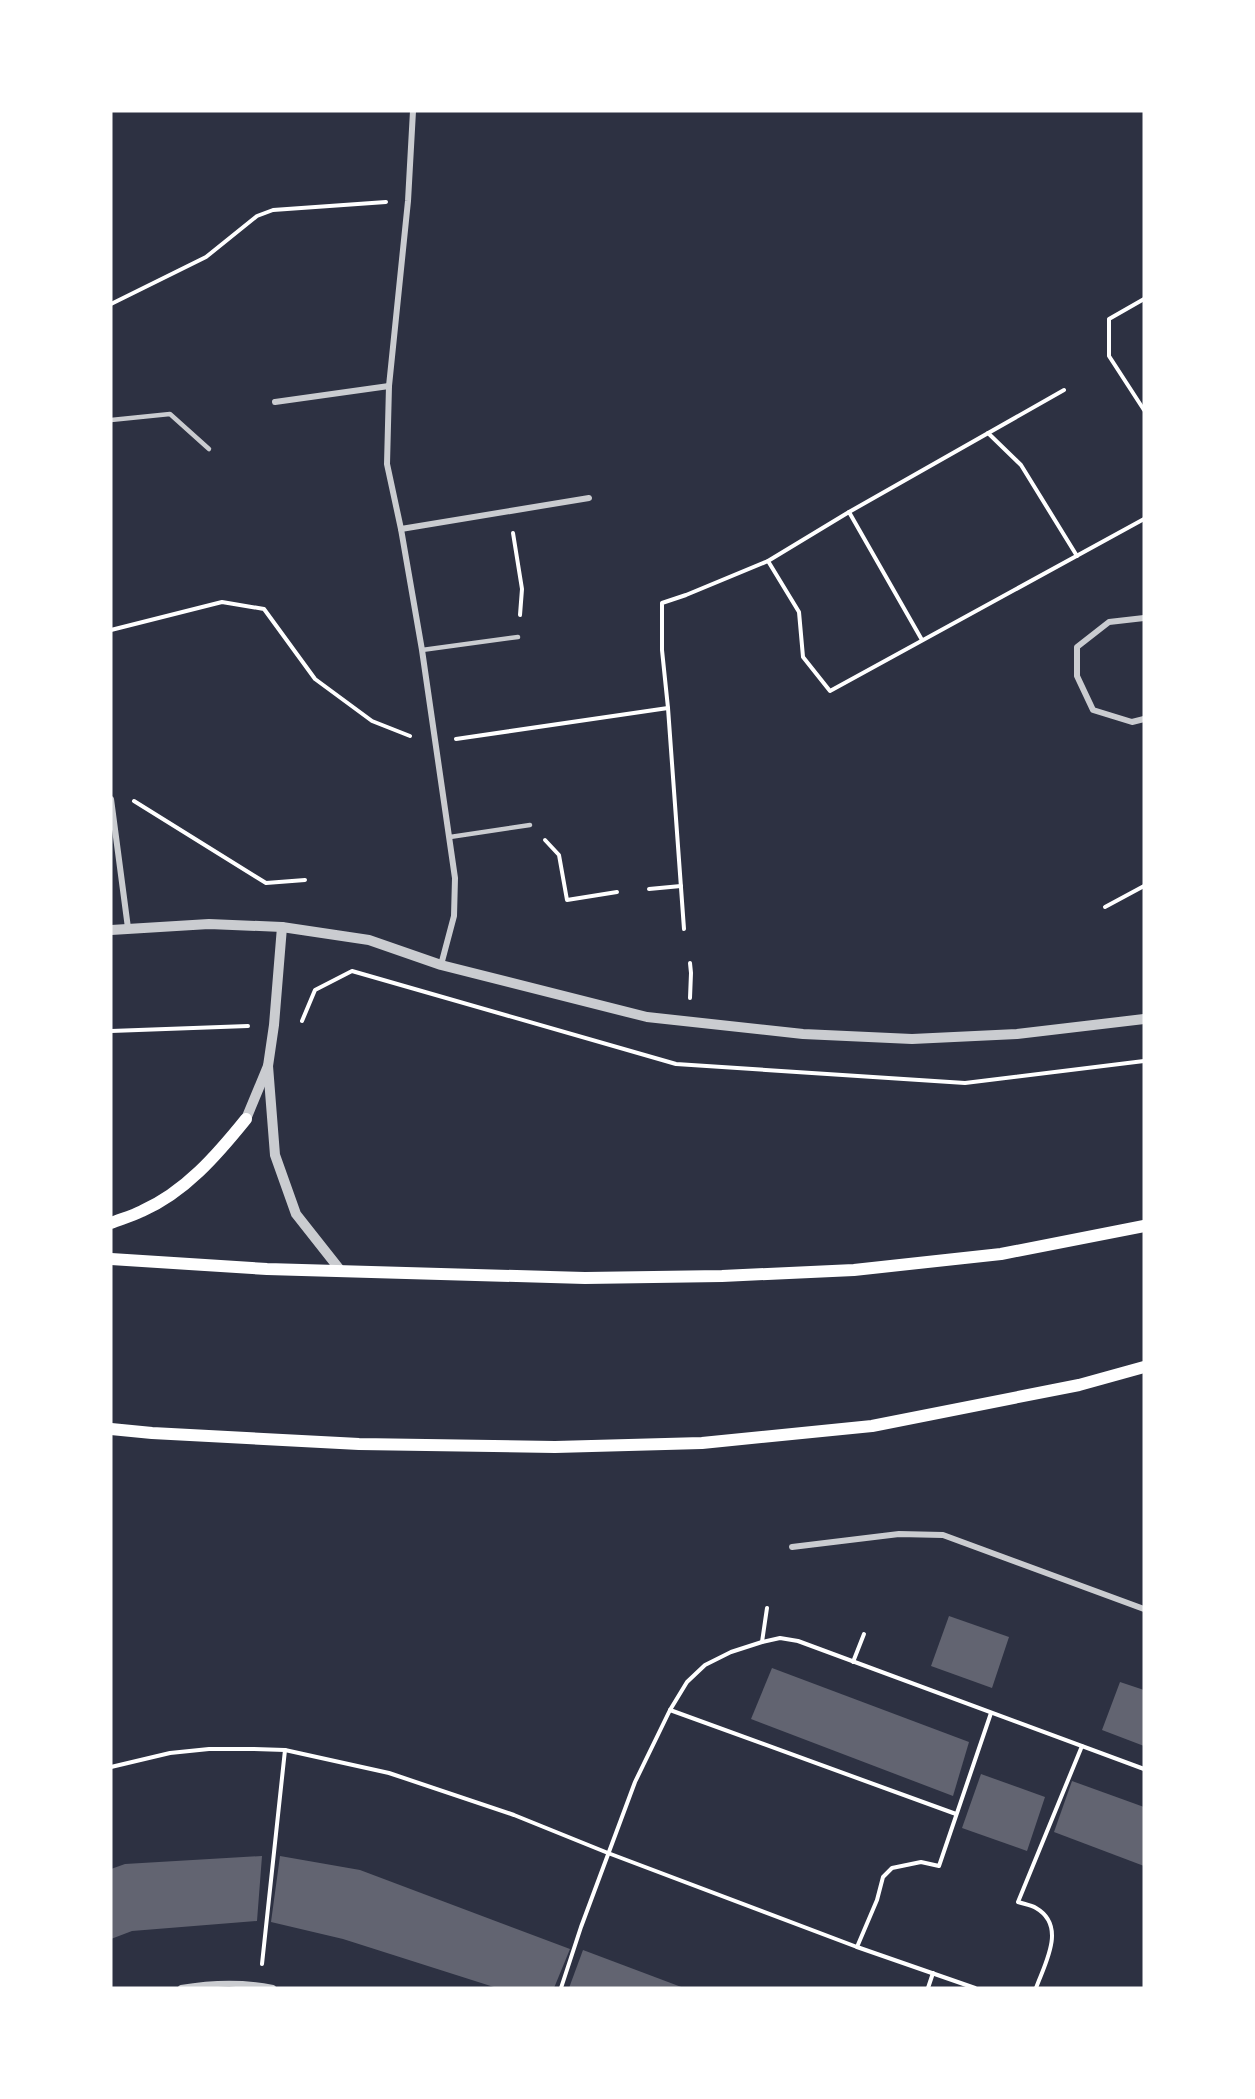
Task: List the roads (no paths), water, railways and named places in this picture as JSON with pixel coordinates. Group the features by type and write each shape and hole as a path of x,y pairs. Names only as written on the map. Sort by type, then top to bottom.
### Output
{"main road":[{"path":"111,1223 143,1211 174,1192 205,1167 246,1119"},
{"path":"111,1259 267,1269 585,1278 722,1276 854,1270 1000,1254 1144,1226"},
{"path":"111,1429 359,1444 555,1448 702,1443 872,1426 1079,1385 1144,1367"}],"street":[{"path":"413,111 408,201 389,386 387,464 422,650 455,879 454,916 441,965"},
{"path":"275,402 389,386"},
{"path":"401,529 589,498"},
{"path":"1144,618 1109,622 1077,647 1077,676 1093,710 1132,722 1144,719"},
{"path":"111,799 128,928"},
{"path":"111,930 209,924 282,927 369,940 441,965 647,1017 803,1034 912,1039 1017,1034 1144,1019"},
{"path":"282,927 274,1025 268,1066 275,1155 296,1214 341,1271"},
{"path":"246,1119 268,1066"},
{"path":"792,1547 899,1534 943,1534 1144,1609"},
{"path":"181,1988 209,1983 260,1985 273,1988"}],"lane":[{"path":"111,420 170,414 209,449"},
{"path":"422,650 518,637"},
{"path":"450,837 530,825"}]}
